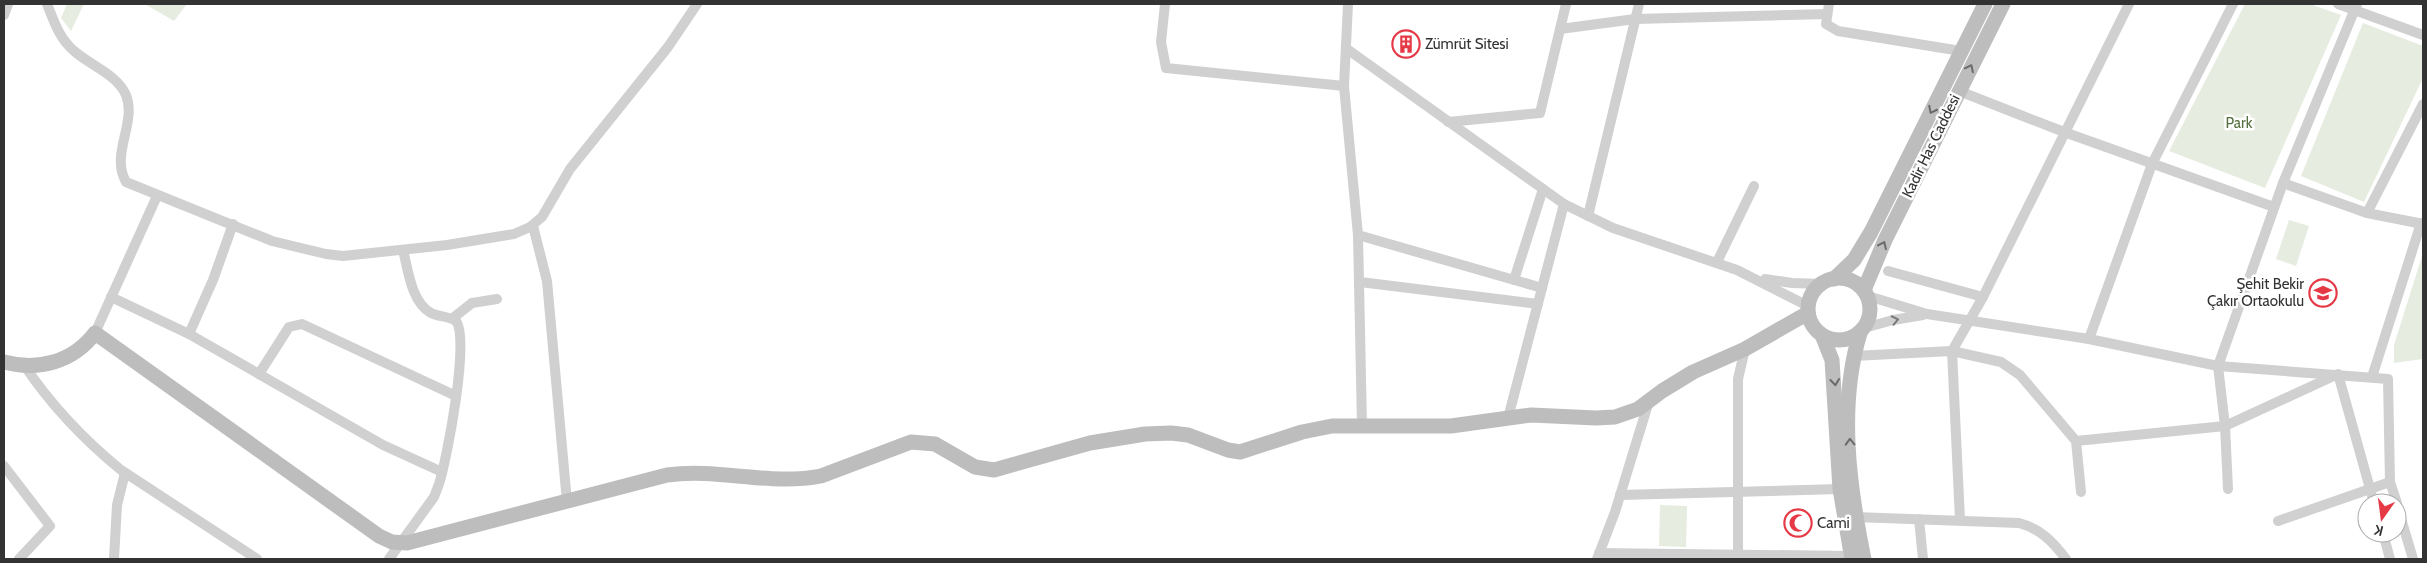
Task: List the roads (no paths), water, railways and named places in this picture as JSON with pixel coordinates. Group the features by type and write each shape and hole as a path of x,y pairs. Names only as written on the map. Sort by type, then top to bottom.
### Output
{"street":[{"path":"4,15 8,4"},
{"path":"47,4 56,26 72,49 113,78 125,93 129,114 121,157 122,173 126,182 272,241 326,254 343,256 447,245 514,234 532,226 546,212 560,184 578,157 668,47 697,4"},
{"path":"1165,4 1162,42 1166,68 1344,86"},
{"path":"1348,4 1344,86 1358,235 1362,425"},
{"path":"1448,122 1540,113 1566,4"},
{"path":"1588,216 1639,4"},
{"name":"Kadir Has Caddesi","path":"1828,281 1854,260 1871,232 1985,4"},
{"name":"Kadir Has Caddesi","path":"1866,293 1885,240 2003,4"},
{"path":"1960,520 1952,351 1968,319 1983,297 2129,4"},
{"path":"2089,339 2152,164 2233,4"},
{"path":"2338,4 2356,7 2423,35"},
{"path":"2228,489 2225,426 2218,366 2283,183 2356,7"},
{"path":"1560,29 1635,19 1828,9 1826,24 1838,32 1961,51"},
{"path":"1347,49 1564,204 1612,228 1717,262 1756,278 1808,310"},
{"path":"1959,91 2064,132 2274,207"},
{"path":"2367,213 2423,104"},
{"path":"2283,183 2367,213 2422,223 2372,377"},
{"path":"1717,262 1754,186"},
{"path":"1514,280 1543,189"},
{"path":"4,362 41,365 61,360 77,351 95,333 157,196"},
{"path":"1508,418 1564,204"},
{"path":"189,334 213,280 232,224"},
{"path":"532,226 547,281 567,502"},
{"path":"1358,235 1542,288"},
{"path":"389,559 434,497 442,472 456,396 461,332 459,324 453,318 431,312 421,303 415,292 403,250"},
{"path":"1888,270 1983,297"},
{"path":"1756,278 1792,284 1828,281 1854,282 1866,293 1927,314 2089,339 2218,366 2388,379 2390,482 2394,493"},
{"path":"1828,281 1812,294 1808,310 1813,326 1822,335 1832,360 1840,488 1856,558"},
{"path":"1360,282 1538,304"},
{"path":"1856,558 1848,414 1850,371 1853,356 1871,309 1866,293"},
{"path":"111,297 189,334 383,445 442,472"},
{"path":"453,318 472,303 497,299"},
{"path":"95,333 379,536 400,543 407,543 667,475 725,473 779,480 807,479 821,476 912,442 935,444 976,467 994,470 1090,443 1128,436 1179,433 1198,437 1228,450 1240,452 1317,428 1362,425 1451,426 1549,414 1606,418 1630,412 1693,372 1745,349 1808,310"},
{"path":"1822,335 1841,340 1893,320 1927,314"},
{"path":"259,374 289,328 302,324 456,396"},
{"path":"1738,554 1738,379 1745,349"},
{"path":"1853,356 1952,351 1994,360 2014,369 2076,441 2082,492"},
{"path":"24,365 45,395 72,426 125,473 257,559"},
{"path":"2076,441 2225,426 2338,374"},
{"path":"2338,374 2371,493"},
{"path":"1650,400 1620,495 1598,556 1738,554 1856,558"},
{"path":"4,466 50,526 19,559"},
{"path":"114,559 117,505 125,473"},
{"path":"2278,522 2390,482"},
{"path":"1620,495 1739,493 1840,488"},
{"path":"1855,517 2012,522 2027,526 2046,536 2066,559"},
{"path":"1919,519 1923,559"},
{"path":"2407,538 2413,559"},
{"path":"2386,543 2390,559"}],"place":[{"name":"Zümrüt Sitesi","path":"1406,44"},
{"name":"Şehit Bekir Çakır Ortaokulu","path":"2323,293"},
{"name":"Cami","path":"1798,523"}],"park label":[{"name":"Park","path":"2239,123"}]}
